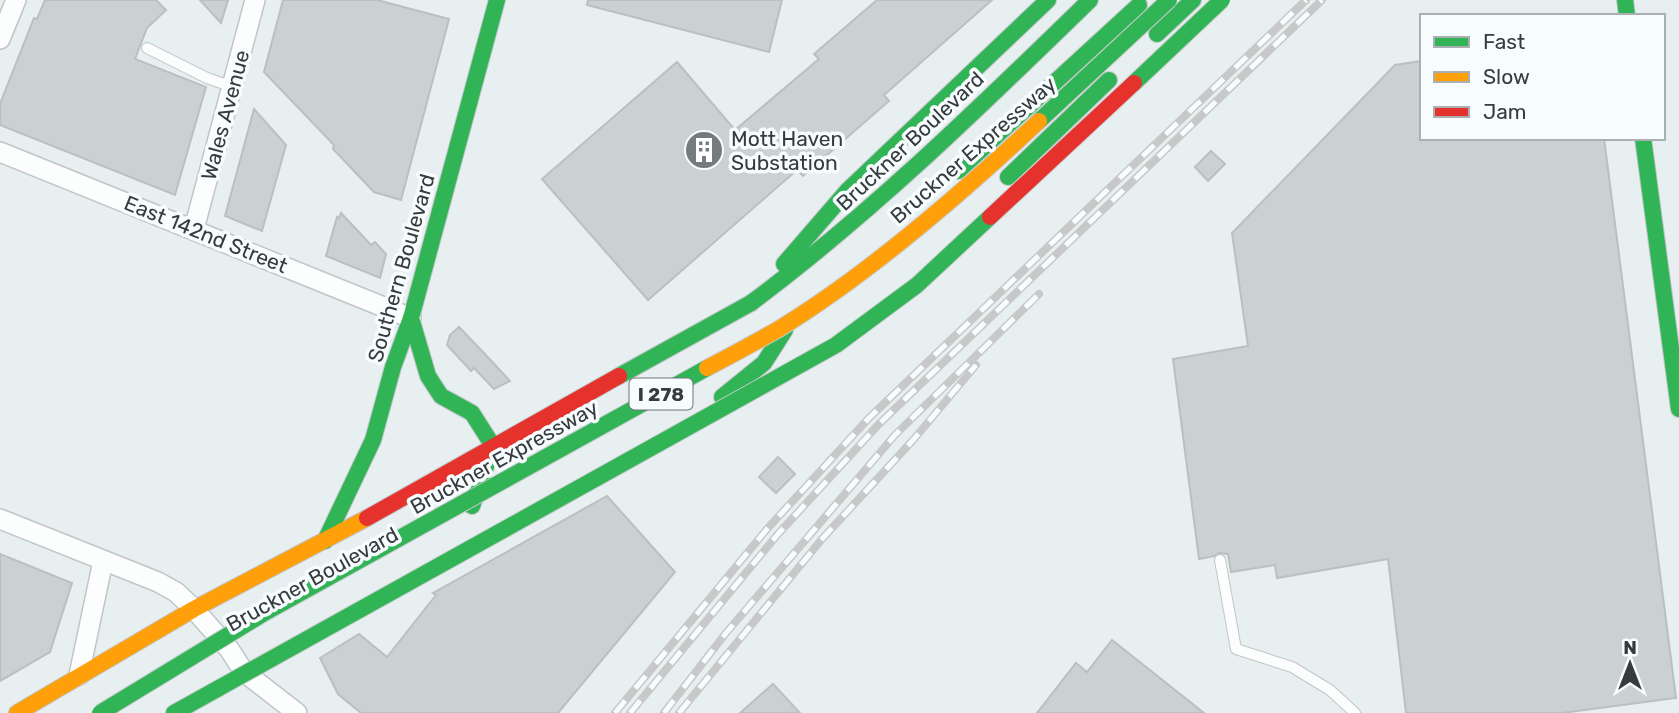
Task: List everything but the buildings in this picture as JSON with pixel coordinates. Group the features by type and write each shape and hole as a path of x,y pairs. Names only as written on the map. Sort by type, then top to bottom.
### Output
{"main road":[{"name":"Bruckner Boulevard","path":"751,303 848,190 1048,0"},
{"name":"Bruckner Boulevard","path":"17,713 194,610 325,541 751,303 801,267 865,211 1090,0"},
{"name":"Bruckner Boulevard","path":"129,713 229,649 725,374 768,345 1144,0"},
{"name":"Bruckner Expressway","path":"100,713 266,612 778,329 829,296 918,229 1048,114 1169,0"},
{"path":"1033,103 1147,44 1193,0"},
{"name":"I 278","path":"174,713 836,345 917,285 1223,0"},
{"name":"Southern Boulevard","path":"325,541 373,440 393,368 411,318 493,1"},
{"path":"995,189 1122,67"},
{"path":"1643,140 1679,409"},
{"name":"Bruckner Boulevard","path":"200,713 244,672 297,633 780,368 838,330 887,292 936,246"},
{"path":"411,318 428,376 441,396 472,413 493,446 467,518"},
{"path":"710,407 764,363 785,330"},
{"path":"190,713 219,688"}],"street":[{"path":"0,39 16,0"},
{"name":"Wales Avenue","path":"194,229 255,0"},
{"name":"East 142nd Street","path":"0,152 411,318"},
{"path":"0,519 167,586 194,610 229,649 244,672 298,713"},
{"path":"79,675 103,561"}],"lane":[{"path":"147,48 207,78 233,87"},
{"path":"1220,560 1236,649 1292,667 1330,690 1355,713"}],"railway":[{"path":"615,713 767,529 869,418 1306,0"},
{"path":"630,713 778,534 879,424 1322,0"},
{"path":"664,713 726,633 895,435 1039,294"},
{"path":"679,713 822,539 914,439 976,365"}],"traffic: fast":[{"path":"325,541 373,440 393,367 411,318 497,0"},
{"path":"784,264 848,190 1048,0"},
{"path":"751,303 883,195 1090,0"},
{"path":"1039,121 1169,0"},
{"path":"1157,34 1193,0"},
{"path":"1134,83 1222,0"},
{"path":"1625,0 1627,14"},
{"path":"958,171 1139,5"},
{"path":"1008,177 1109,80"},
{"path":"1643,140 1679,409"},
{"path":"219,688 836,345 917,285 990,217"},
{"path":"619,376 751,303"},
{"path":"411,318 428,376 441,396 472,413 493,446 472,506"},
{"path":"722,397 764,363 785,330"},
{"path":"100,713 266,612 707,368"},
{"path":"174,713 219,688"}],"traffic: slow":[{"path":"707,368 777,330 879,259 946,205 1039,121"},
{"path":"17,713 194,609 367,518"}],"traffic: jam":[{"path":"990,217 1134,83"},
{"path":"367,518 619,376"}],"place":[{"name":"Mott Haven Substation","path":"704,150"}]}
